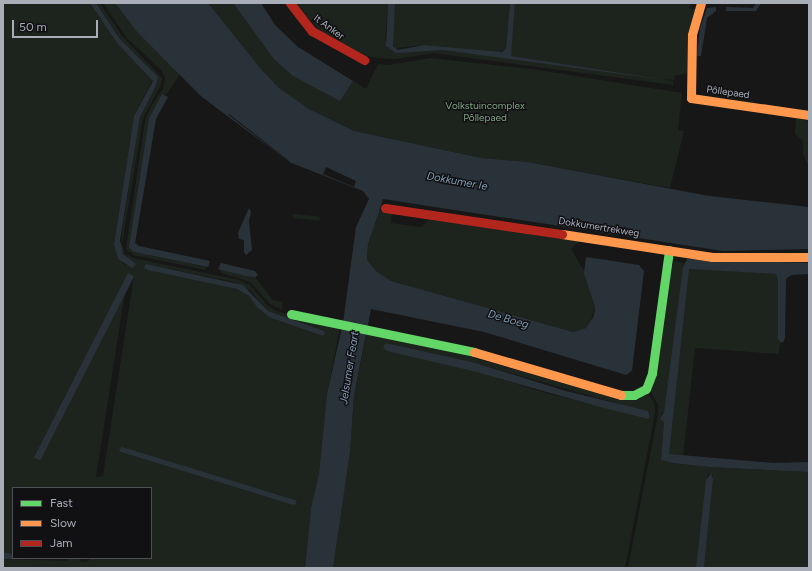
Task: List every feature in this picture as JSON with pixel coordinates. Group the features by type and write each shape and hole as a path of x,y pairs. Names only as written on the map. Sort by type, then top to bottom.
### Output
{"street":[{"name":"It Anker","path":"290,3 312,31 337,47 364,60"},
{"name":"Pôllepaed","path":"700,3 691,42 691,98 809,115"},
{"name":"Dokkumertrekweg","path":"385,208 733,259 809,257"},
{"path":"291,314 492,356 618,395 634,395 646,389 652,373 669,250"}],"green space":[{"path":"3,3 90,3 117,43 153,79 134,116 114,245 118,259 127,266 131,261 121,250 122,231 140,117 156,86 158,77 119,38 96,3 100,3 122,36 162,78 161,85 143,118 122,244 125,253 133,258 239,280 250,285 268,306 276,311 340,328 327,394 319,474 311,508 305,568 3,568 3,559 67,561 68,559 80,559 81,562 87,562 90,559 152,559 152,487 12,487 12,554 3,552","holes":["146,264 234,282 250,290 268,311 324,331 325,334 323,336 262,312 249,296 237,289","128,273 134,276 103,476 96,477","120,448 295,500 297,504 293,505 121,452"]},
{"path":"103,3 115,3 138,33 180,74 166,95 162,94 149,118 137,194 134,252 206,267 206,270 134,255 126,249 145,121 150,108 163,89 165,77 161,70 127,38"},
{"name":"Volkstuincomplex Pôllepaed","path":"208,3 233,3 253,31 340,101 353,81 366,89 378,64 388,65 430,58 532,69 682,93 678,130 684,131 670,188 528,162 481,158 354,131 309,109 279,88 261,69"},
{"path":"294,3 388,3 385,39 388,48 410,52 431,49 510,57 673,81 673,85 434,53 396,59 367,56 325,35"},
{"path":"395,3 510,3 506,48 500,52 424,45 395,48 392,40"},
{"path":"515,3 691,3 689,8 696,9 687,73 675,76 674,80 652,78 510,56"},
{"path":"796,118 809,121 809,166 803,154 803,141 795,134"},
{"path":"378,210 392,214 391,223 421,227 430,219 583,238 571,249 584,271 595,307 590,323 586,328 573,332 391,281 376,271 367,260 368,244"},
{"path":"293,214 320,217 319,221 293,218"},
{"path":"675,261 684,263 664,412 661,414 664,422 661,460 671,463 710,467 809,472 809,568 704,568 713,479 713,475 708,474 696,568 628,568 658,414 658,405 651,392 672,267"},
{"path":"692,268 776,274 778,281 780,343 779,354 695,348 683,457 669,454 669,436 688,270"},
{"path":"219,269 255,277 273,300 282,302 282,310 269,303 250,282 222,273"},
{"path":"367,333 451,351 565,384 647,393 654,402 655,413 625,568 333,568 350,452 354,395","holes":["386,343 472,362 650,413 650,416 648,419 539,391"]}],"water":[{"path":"90,3 96,3 119,38 158,77 156,86 140,117 120,240 123,254 136,264 132,268 118,259 114,245 134,116 153,81 117,43"},
{"path":"115,3 208,3 261,69 279,88 309,109 354,131 481,158 528,162 709,196 809,207 809,249 723,251 383,199 368,244 367,260 376,271 391,281 573,332 586,328 594,316 595,307 584,273 586,257 639,265 644,271 632,371 626,375 484,332 371,309 354,395 350,452 333,568 305,568 311,508 319,474 327,394 343,323 356,227 369,199 363,191 289,162 202,97 138,33"},
{"path":"233,3 261,3 275,25 298,47 353,81 340,101 293,76 274,59"},
{"path":"388,3 395,3 393,46 398,50 424,45 502,52 506,48 510,3 515,3 511,56 673,81 443,50 396,53 386,46"},
{"path":"756,3 761,3 756,11 726,11 726,7 753,8"},
{"path":"716,7 716,11 707,18 701,56 697,56 700,28 707,8"},
{"path":"162,94 168,97 156,119 135,243 139,246 210,261 208,267 134,252 129,247 149,118"},
{"path":"249,208 251,212 249,221 252,250 246,255 244,252 244,240 239,239 238,233"},
{"path":"687,259 809,263 809,274 791,275 786,279 785,337 784,341 781,343 778,339 778,281 776,274 689,269 669,454 773,463 809,462 809,472 710,467 672,463 661,460 664,422 660,419 664,412 683,267"},
{"path":"221,263 255,271 258,275 256,277 246,276 218,269"},
{"path":"146,264 243,285 268,311 324,331 325,334 323,336 269,317 257,307 249,296 237,289 148,270 144,268"},
{"path":"128,273 134,276 40,461 34,457"},
{"path":"386,343 472,362 566,391 648,411 650,416 648,419 473,371 387,351 383,347"},
{"path":"122,447 295,500 297,504 293,505 121,452 119,450"},
{"path":"711,473 713,479 704,568 696,568 706,480"},
{"path":"3,552 12,554 12,559 3,559"}],"pier":[{"path":"229,114 290,161 289,162"},
{"path":"326,167 356,181 354,187 323,174"}],"traffic: fast":[{"path":"621,395 634,395 646,389 652,373 669,250"},
{"path":"291,314 474,352"}],"traffic: slow":[{"path":"701,3 692,35 691,98 809,115"},
{"path":"562,234 712,257 809,257"},
{"path":"474,352 621,395"}],"traffic: jam":[{"path":"290,3 312,31 364,60"},
{"path":"385,208 562,234"}],"water label":[{"name":"Dokkumer Ie","path":"457,182"},
{"name":"De Boeg","path":"508,320"},
{"name":"Jelsumer Feart","path":"350,368"}]}
